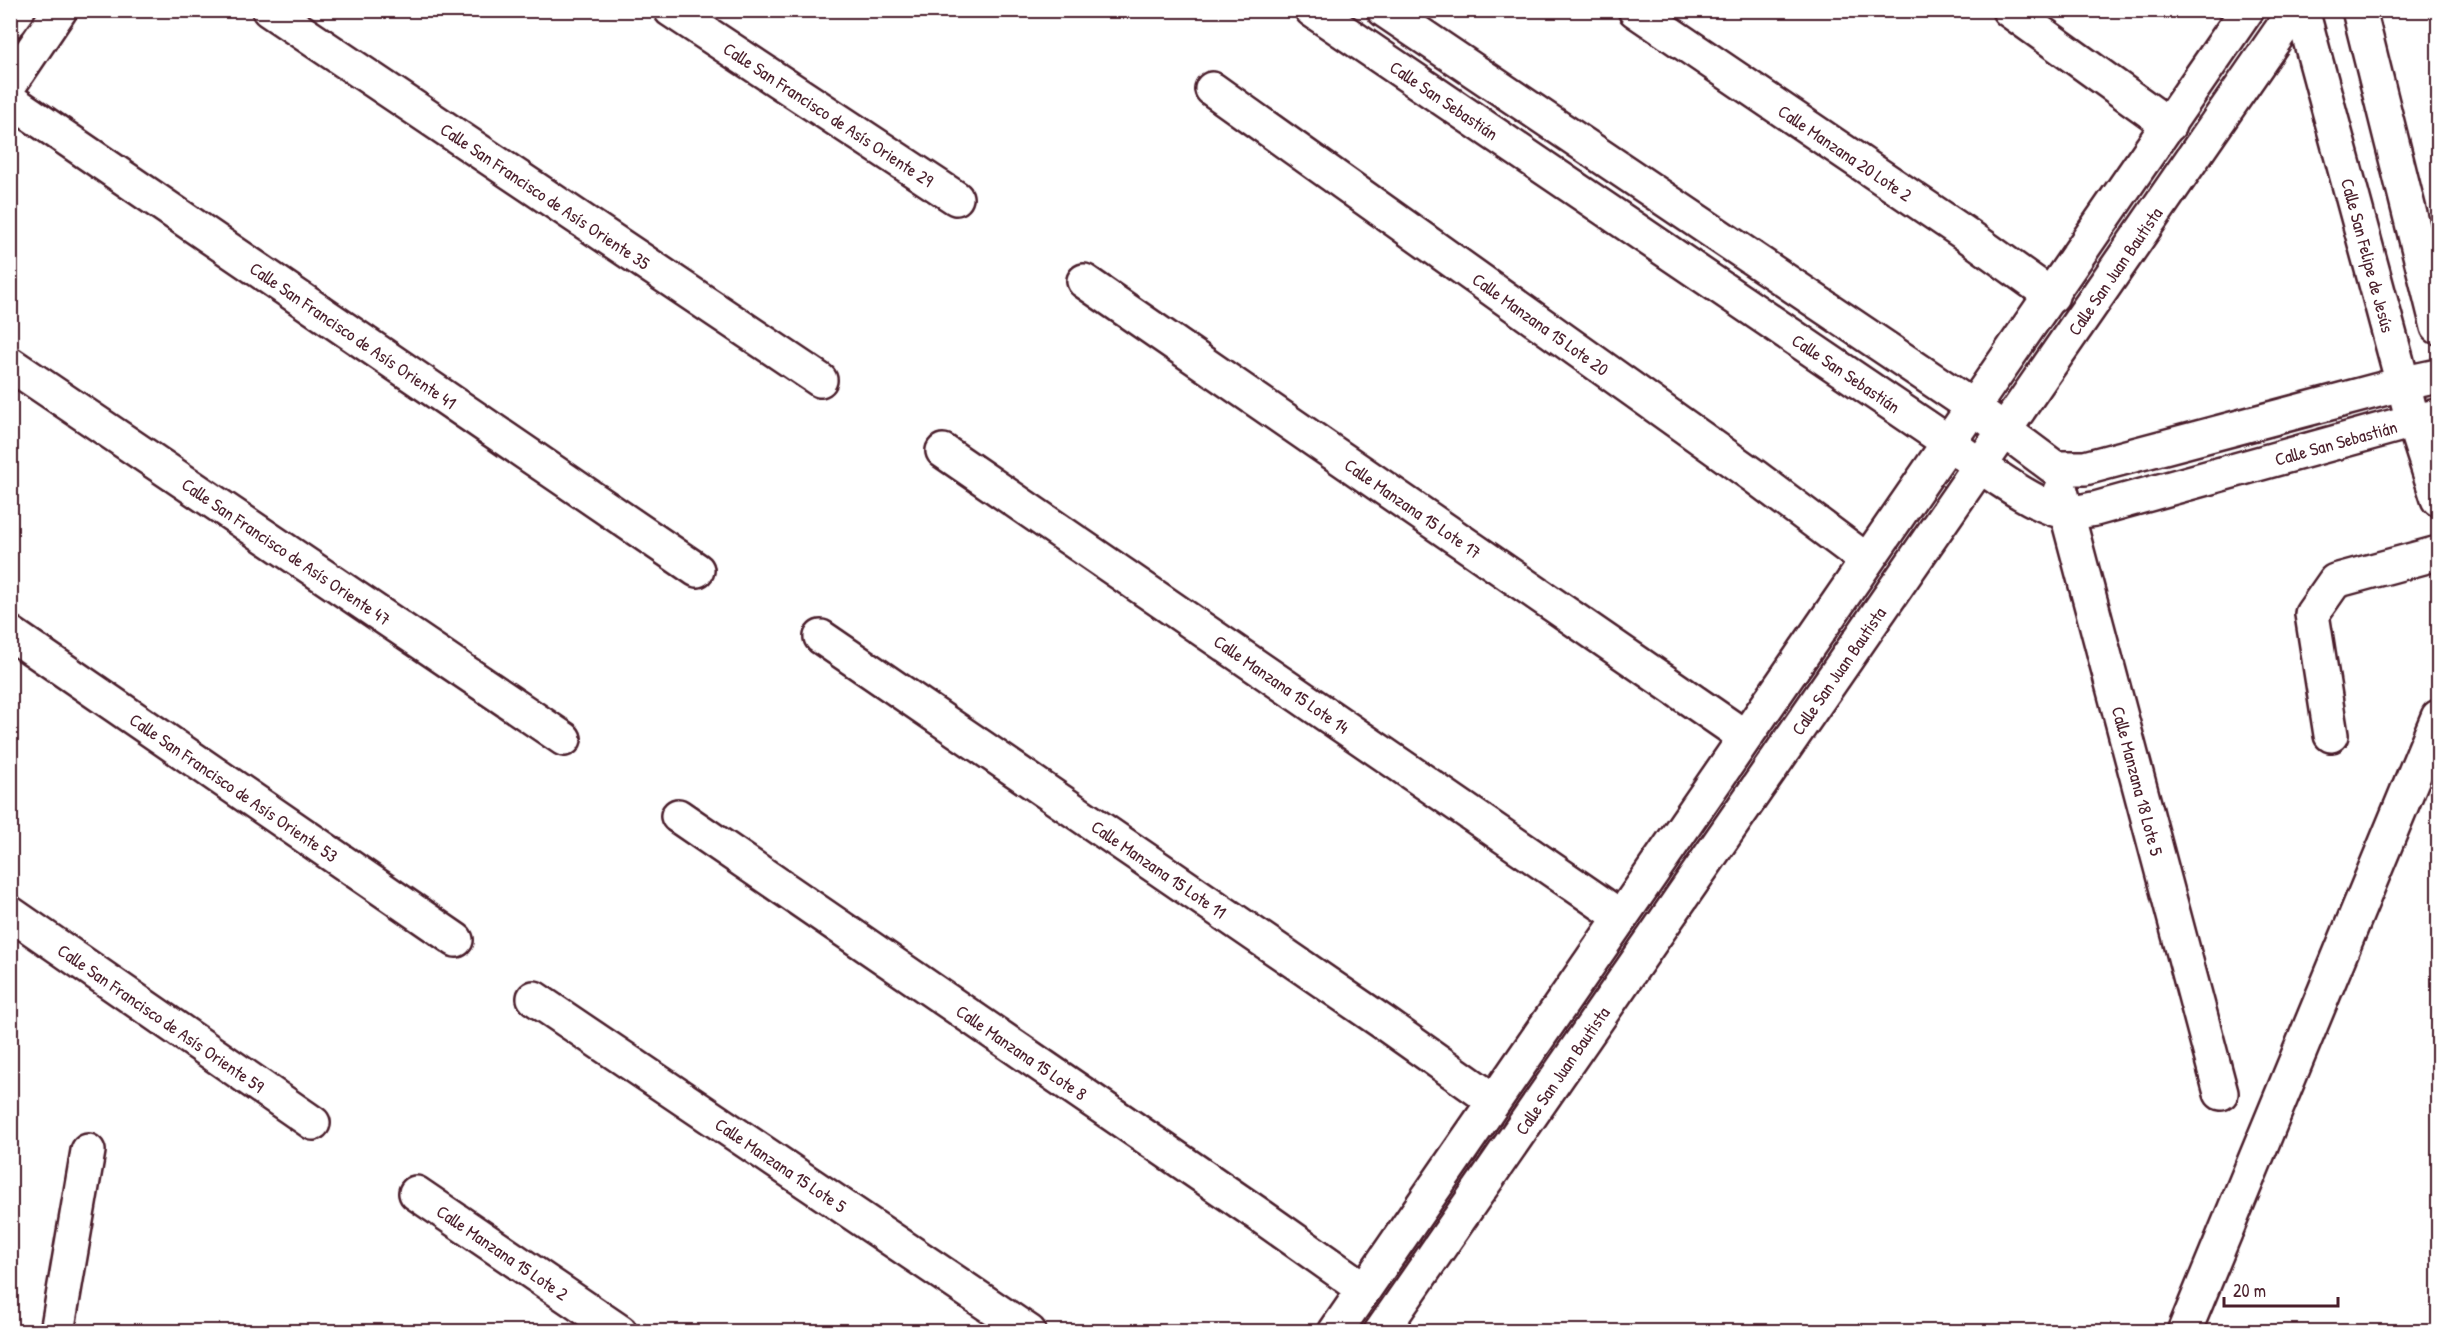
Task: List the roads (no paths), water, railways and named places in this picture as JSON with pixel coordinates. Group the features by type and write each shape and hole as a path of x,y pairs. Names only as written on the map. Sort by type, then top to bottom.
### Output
{"street":[{"path":"10,21 18,10"},
{"path":"10,84 60,10"},
{"name":"Calle San Francisco de Asís Oriente 35","path":"269,10 820,380"},
{"name":"Calle San Francisco de Asís Oriente 29","path":"671,10 956,198"},
{"name":"Calle San Sebastián","path":"1312,10 1948,442 1979,466 2040,503 2067,512 2095,509 2426,419"},
{"path":"1384,10 1973,407 2055,468 2085,468 2404,382 2439,376"},
{"name":"Calle Manzana 20 Lote 2","path":"1635,10 1967,235 2052,296"},
{"path":"2009,10 2169,124"},
{"name":"Calle San Juan Bautista","path":"1335,1332 1866,560 2052,296 2247,10"},
{"name":"Calle San Juan Bautista","path":"1381,1332 2295,10"},
{"name":"Calle San Felipe de Jesús","path":"2302,10 2404,382 2426,419 2439,499"},
{"path":"2359,10 2439,327"},
{"name":"Calle Manzana 15 Lote 20","path":"1212,89 1754,476 1866,560"},
{"name":"Calle San Francisco de Asís Oriente 41","path":"10,100 697,570"},
{"name":"Calle Manzana 15 Lote 17","path":"1084,280 1745,737"},
{"name":"Calle San Francisco de Asís Oriente 47","path":"10,364 564,739"},
{"name":"Calle Manzana 15 Lote 14","path":"943,451 1621,917"},
{"name":"Calle Manzana 18 Lote 5","path":"2055,468 2221,1093"},
{"path":"2331,735 2312,614 2335,581 2439,554"},
{"name":"Calle San Francisco de Asís Oriente 53","path":"10,633 456,940"},
{"name":"Calle Manzana 15 Lote 11","path":"821,637 1494,1101"},
{"path":"2184,1332 2439,717"},
{"name":"Calle Manzana 15 Lote 8","path":"678,816 1364,1289"},
{"name":"Calle San Francisco de Asís Oriente 59","path":"10,913 313,1123"},
{"name":"Calle Manzana 15 Lote 5","path":"534,998 1029,1332"},
{"path":"57,1332 88,1150"},
{"name":"Calle Manzana 15 Lote 2","path":"416,1193 620,1332"}]}
